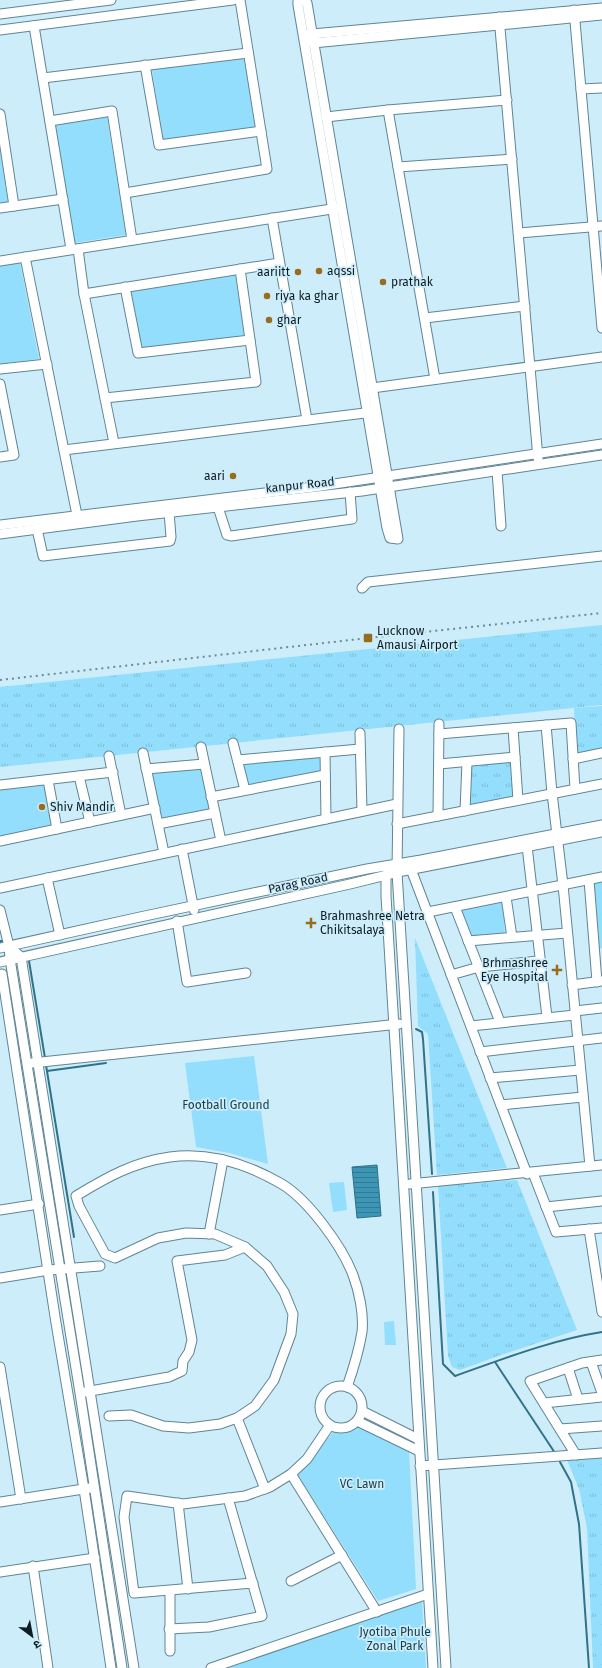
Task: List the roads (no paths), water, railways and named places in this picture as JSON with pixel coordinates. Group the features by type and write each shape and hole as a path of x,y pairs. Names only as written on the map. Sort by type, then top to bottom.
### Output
{"street":[{"path":"0,14 111,0"},
{"path":"0,30 234,0"},
{"path":"124,193 267,169 240,0"},
{"path":"298,0 304,39 372,388 372,412"},
{"path":"304,0 307,4 313,38 326,117 337,208 385,488"},
{"path":"304,39 575,14 602,8"},
{"path":"575,14 602,15"},
{"path":"575,14 581,89 597,227 602,328"},
{"path":"500,21 539,464"},
{"path":"34,26 63,199 75,249 114,443"},
{"path":"43,78 248,53"},
{"path":"145,65 159,145 260,131"},
{"path":"581,89 602,88"},
{"path":"326,117 507,100"},
{"path":"388,110 435,379"},
{"path":"50,121 112,111 132,240"},
{"path":"0,114 14,206"},
{"path":"398,167 512,159"},
{"path":"0,208 63,199"},
{"path":"0,261 337,208"},
{"path":"272,218 306,420"},
{"path":"519,232 597,227"},
{"path":"25,257 78,519"},
{"path":"84,294 279,263"},
{"path":"105,398 256,382 240,269"},
{"path":"125,287 138,354 250,340"},
{"path":"425,318 525,306"},
{"path":"372,388 602,357"},
{"path":"0,370 47,364"},
{"path":"0,384 3,415 14,455 0,457"},
{"path":"64,450 372,412"},
{"path":"0,525 78,519 306,488 602,444"},
{"name":"kanpur Road","path":"0,534 38,529 78,519 169,512 385,488 602,455"},
{"path":"497,471 501,526"},
{"path":"218,507 226,535 231,536 352,519 350,492"},
{"path":"38,529 43,556 170,541 169,512"},
{"path":"362,588 368,582 602,556"},
{"path":"439,734 571,723 575,789"},
{"path":"438,816 440,724"},
{"path":"546,725 590,1166"},
{"path":"513,728 518,800"},
{"path":"399,729 397,868 446,1668"},
{"path":"360,734 362,811"},
{"path":"233,743 245,790"},
{"path":"201,747 221,841"},
{"path":"238,760 360,749"},
{"path":"325,752 326,819"},
{"path":"143,753 164,853"},
{"path":"573,759 602,753"},
{"path":"109,756 121,815"},
{"path":"439,764 515,757"},
{"path":"465,811 467,762"},
{"path":"146,769 204,764"},
{"path":"0,785 113,772"},
{"path":"211,797 325,775"},
{"path":"80,776 90,822"},
{"path":"48,780 57,829"},
{"path":"397,824 602,784"},
{"path":"0,888 397,804"},
{"path":"0,841 155,808"},
{"path":"158,824 215,813"},
{"name":"Parag Road","path":"0,948 367,869 397,868 527,846 602,825"},
{"name":"Parag Road","path":"410,866 557,837 602,832"},
{"path":"527,846 531,892 547,1017"},
{"path":"182,849 195,918"},
{"path":"410,866 490,1078 556,1232 602,1228"},
{"path":"397,868 386,875 393,1025 433,1668"},
{"name":"Parag Road","path":"0,962 386,875"},
{"path":"428,912 602,877"},
{"path":"47,878 60,935"},
{"path":"572,985 600,982 589,880"},
{"path":"506,897 512,937"},
{"path":"455,907 500,1022"},
{"path":"0,910 10,946 10,959 80,1393 122,1668"},
{"path":"177,922 187,982 246,973"},
{"path":"468,941 567,933"},
{"path":"10,946 21,957 134,1668"},
{"path":"451,975 479,967 540,961"},
{"path":"12,971 1,974 39,1204 111,1668"},
{"path":"470,1026 547,1017 602,1008"},
{"path":"27,1064 406,1024"},
{"path":"480,1052 602,1038"},
{"path":"490,1078 580,1070"},
{"path":"501,1105 582,1097"},
{"path":"109,1416 131,1415 163,1426 189,1428 220,1424 237,1418 255,1406 274,1380 291,1334 293,1314 284,1292 267,1266 245,1247 215,1234 186,1233 158,1238 115,1258 105,1254 79,1206 76,1196 109,1176 139,1163 171,1157 215,1157 251,1168 282,1184 309,1207 338,1246 353,1275 360,1306 362,1331 347,1387"},
{"path":"209,1234 223,1160"},
{"path":"403,1185 602,1165"},
{"path":"546,1207 602,1201"},
{"path":"0,1210 39,1204"},
{"path":"589,1229 602,1312"},
{"path":"80,1393 169,1377 182,1371 183,1361 190,1352 192,1340 177,1261 225,1255 245,1247"},
{"path":"0,1278 49,1270 100,1266"},
{"path":"576,1455 530,1381 568,1368 602,1360"},
{"path":"591,1362 602,1393"},
{"path":"0,1367 21,1499"},
{"path":"568,1368 578,1399"},
{"path":"341,1386 347,1387 356,1392 360,1398 362,1411 357,1422 349,1427 342,1428 330,1424 322,1416 320,1408 322,1398 326,1393 333,1388 341,1386"},
{"path":"544,1403 602,1397"},
{"path":"362,1411 418,1438"},
{"path":"237,1418 265,1489"},
{"path":"357,1422 419,1451"},
{"path":"253,1583 170,1592 134,1593 124,1517 126,1496 178,1503 245,1496 265,1489 291,1474 307,1459 330,1424"},
{"path":"560,1429 602,1426"},
{"path":"420,1466 602,1454"},
{"path":"291,1474 377,1612"},
{"path":"0,1502 94,1487 105,1487"},
{"path":"169,1628 209,1627 262,1616 228,1498"},
{"path":"178,1503 188,1589"},
{"path":"291,1581 342,1555"},
{"path":"0,1572 95,1558"},
{"path":"33,1566 48,1668"},
{"path":"170,1592 170,1651"},
{"path":"211,1668 428,1594"},
{"path":"429,1604 442,1605"}],"waterway":[{"path":"29,961 45,1058"},
{"path":"416,1029 422,1032 423,1039 432,1174"},
{"path":"47,1071 106,1063"},
{"path":"46,1065 74,1237"},
{"path":"433,1192 443,1364 455,1376 546,1345 583,1335 602,1332"},
{"path":"495,1362 555,1453"},
{"path":"560,1462 571,1482 579,1524 589,1668"}],"railway":[{"path":"0,680 602,613"}],"place":[{"name":"aqssi","path":"319,271"},
{"name":"aariitt","path":"298,272"},
{"name":"prathak","path":"383,282"},
{"name":"riya ka ghar","path":"267,296"},
{"name":"ghar","path":"269,320"},
{"name":"aari","path":"233,476"},
{"name":"Lucknow Amausi Airport","path":"368,638"},
{"name":"Shiv Mandir","path":"42,807"},
{"name":"Brahmashree Netra Chikitsalaya","path":"311,923"},
{"name":"Brhmashree Eye Hospital","path":"557,970"}],"park label":[{"name":"Football Ground","path":"226,1105"},
{"name":"VC Lawn","path":"362,1484"},
{"name":"Jyotiba Phule Zonal Park","path":"395,1639"}]}
